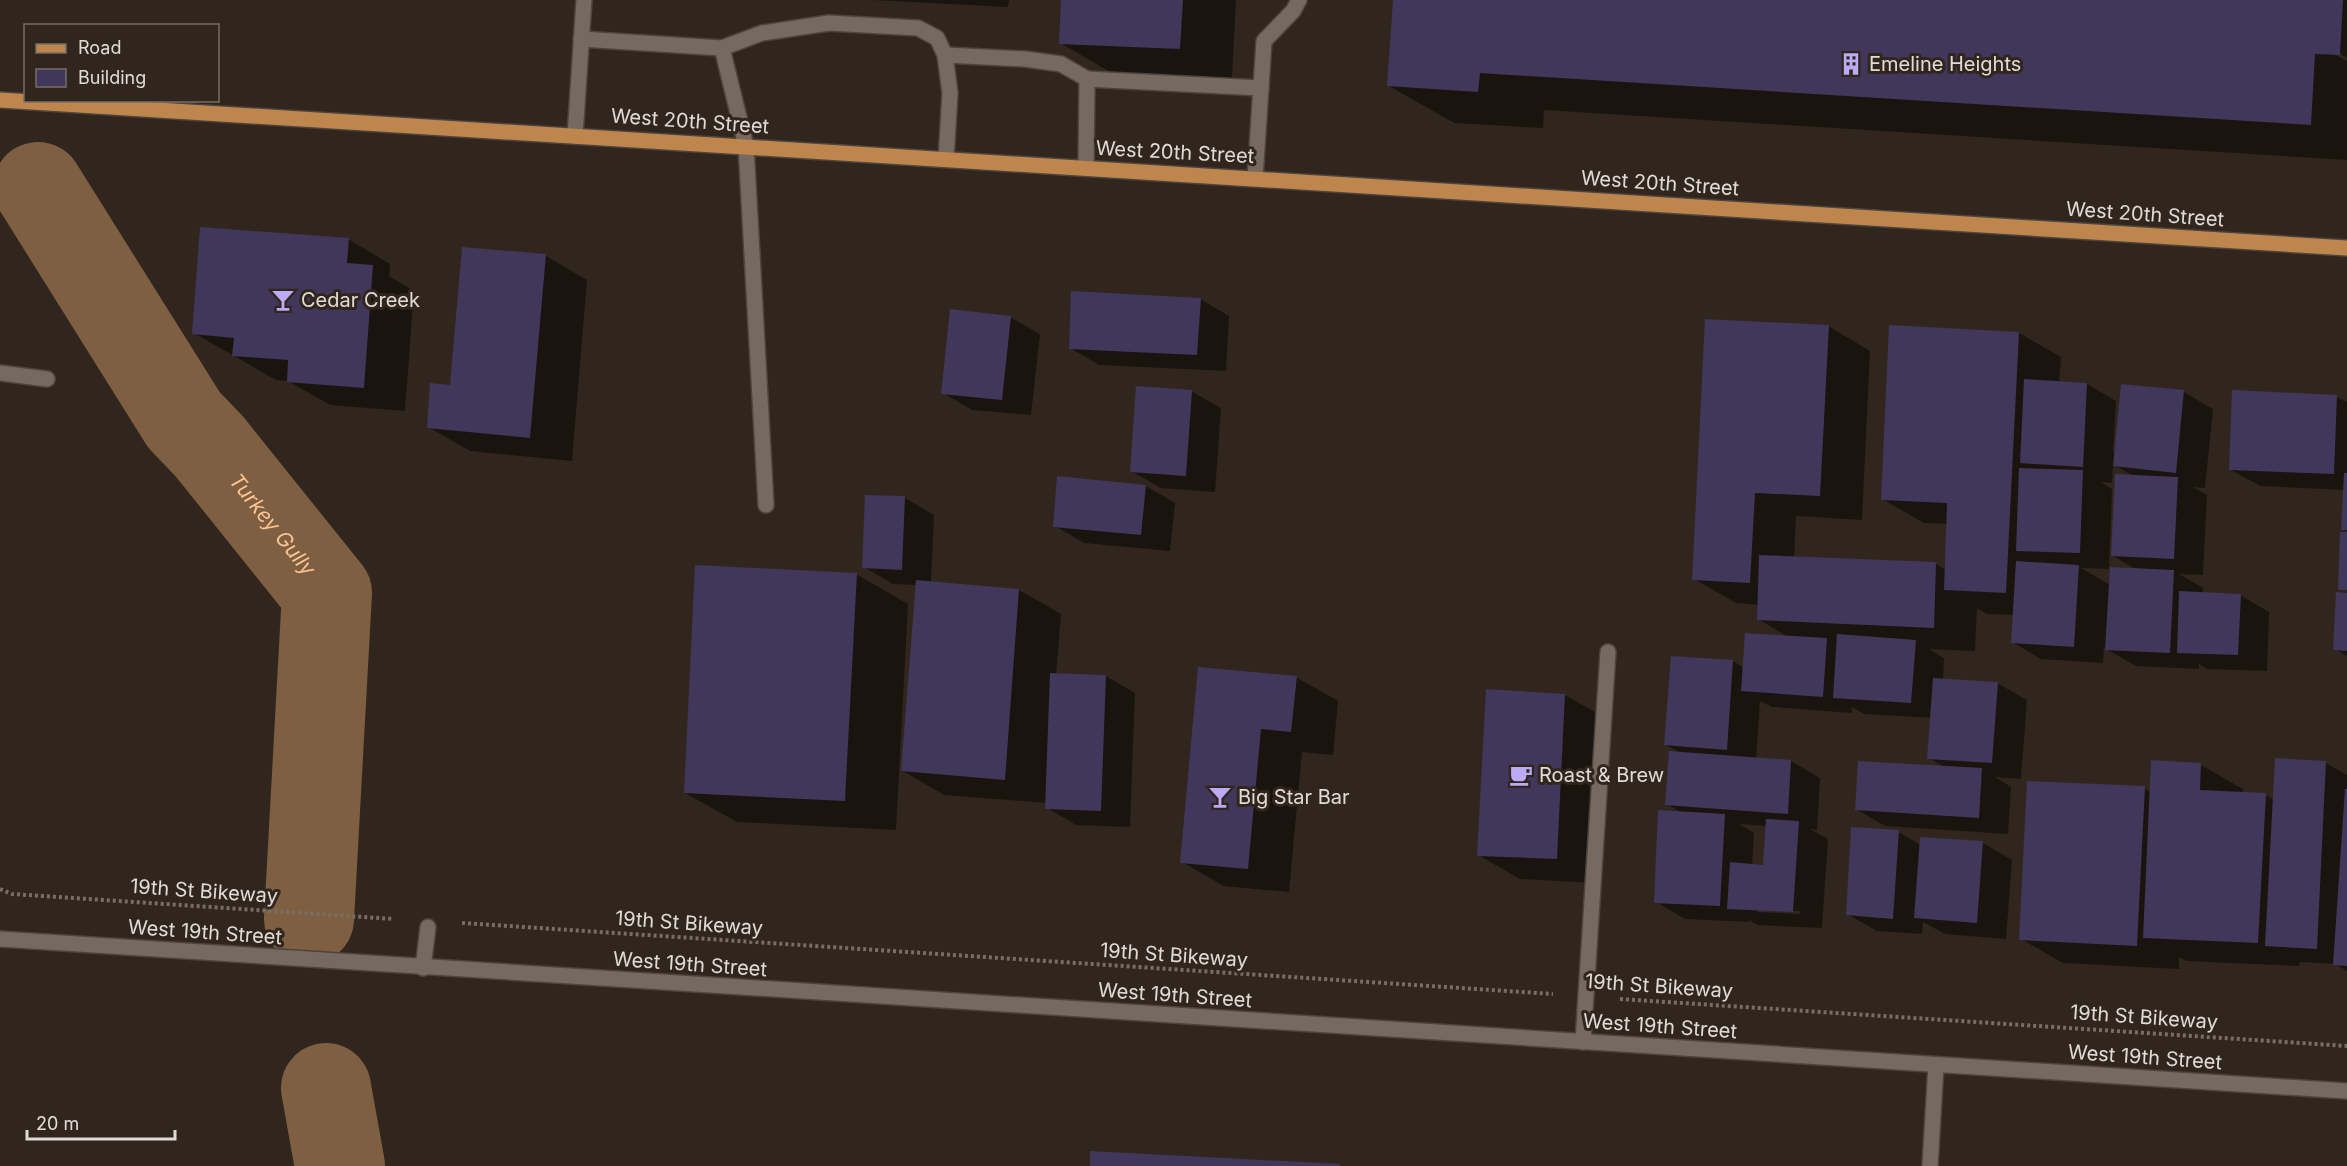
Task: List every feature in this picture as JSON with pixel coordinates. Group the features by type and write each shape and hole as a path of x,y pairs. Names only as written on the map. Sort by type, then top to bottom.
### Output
{"main road":[{"name":"West 20th Street","path":"0,100 24,101"},
{"name":"West 20th Street","path":"33,102 2347,248"}],"street":[{"path":"575,135 584,0"},
{"path":"1255,178 1264,41 1293,11 1299,0"},
{"path":"581,39 722,48 762,33 829,23 918,28 936,38 945,55 950,93 946,159"},
{"path":"722,48 746,146 766,506"},
{"path":"945,55 1025,59 1061,64 1087,79 1261,88"},
{"path":"1086,168 1087,79"},
{"path":"0,373 47,379"},
{"path":"1583,1042 1608,652"},
{"path":"423,968 428,927"},
{"name":"West 19th Street","path":"0,939 2347,1091"},
{"path":"1930,1166 1936,1065"}],"path":[{"name":"19th St Bikeway","path":"0,889 12,894 404,920"},
{"name":"19th St Bikeway","path":"452,923 2347,1046"}],"building":[{"path":"1061,0 1183,0 1180,49 1059,44"},
{"name":"Emeline Heights","path":"1393,0 2343,0 2340,55 2315,54 2311,125 1480,73 1478,92 1387,86"},
{"name":"Cedar Creek","path":"200,227 349,238 347,263 373,265 364,388 287,382 288,360 232,356 234,338 192,334"},
{"path":"462,247 546,254 530,438 427,428 430,383 450,385"},
{"path":"1071,291 1201,298 1197,355 1069,349"},
{"path":"950,309 1011,316 1002,400 941,394"},
{"path":"1705,319 1829,325 1820,496 1755,493 1750,583 1692,580"},
{"path":"1889,325 2019,332 2006,593 1944,590 1947,503 1881,500"},
{"path":"2024,379 2087,383 2083,467 2020,463"},
{"path":"2121,384 2184,390 2176,473 2113,466"},
{"path":"1136,386 1192,390 1186,476 1130,472"},
{"path":"2232,390 2337,395 2334,474 2229,470"},
{"path":"2019,468 2083,470 2080,553 2016,551"},
{"path":"2344,473 2347,473 2347,530 2341,530"},
{"path":"2115,474 2178,477 2174,559 2111,556"},
{"path":"1057,476 1146,485 1141,535 1053,527"},
{"path":"865,495 905,496 902,570 862,568"},
{"path":"2340,532 2347,532 2347,590 2338,590"},
{"path":"1759,555 1936,562 1934,628 1757,620"},
{"path":"2016,561 2079,565 2074,647 2011,643"},
{"path":"695,565 857,573 845,801 684,793"},
{"path":"2110,567 2174,570 2170,653 2105,650"},
{"path":"916,580 1019,589 1005,780 901,771"},
{"path":"2179,591 2241,594 2238,655 2177,653"},
{"path":"2336,592 2347,593 2347,651 2333,650"},
{"path":"1745,633 1827,638 1823,697 1741,691"},
{"path":"1837,634 1916,640 1911,703 1833,698"},
{"path":"1671,656 1733,660 1727,750 1664,745"},
{"name":"Big Star Bar","path":"1198,667 1297,676 1291,732 1261,729 1248,869 1180,863"},
{"path":"1050,673 1106,675 1101,811 1045,809"},
{"path":"1933,678 1998,682 1992,763 1927,759"},
{"name":"Roast & Brew","path":"1486,689 1565,694 1557,859 1477,856"},
{"path":"1669,751 1791,760 1788,814 1665,805"},
{"path":"2275,758 2326,761 2317,949 2265,946"},
{"path":"2151,760 2201,763 2200,790 2266,793 2258,943 2143,938"},
{"path":"1858,761 1982,768 1979,818 1855,810"},
{"path":"2027,781 2145,786 2137,946 2019,940"},
{"path":"2345,789 2347,789 2347,966 2333,965"},
{"path":"1658,810 1725,814 1720,906 1654,903"},
{"path":"1766,819 1799,821 1793,912 1727,909 1730,862 1763,865"},
{"path":"1851,827 1899,830 1893,919 1846,915"},
{"path":"1920,837 1983,841 1977,923 1914,918"},
{"path":"1090,1151 1340,1164 1340,1166 1090,1166"}],"waterway":[{"name":"Turkey Gully","path":"38,187 184,420 209,446 327,593 309,919"},
{"name":"Turkey Gully","path":"326,1088 340,1166"}],"place":[{"name":"Emeline Heights","path":"1851,64"},
{"name":"Cedar Creek","path":"283,300"},
{"name":"Roast & Brew","path":"1521,775"},
{"name":"Big Star Bar","path":"1220,797"}]}
